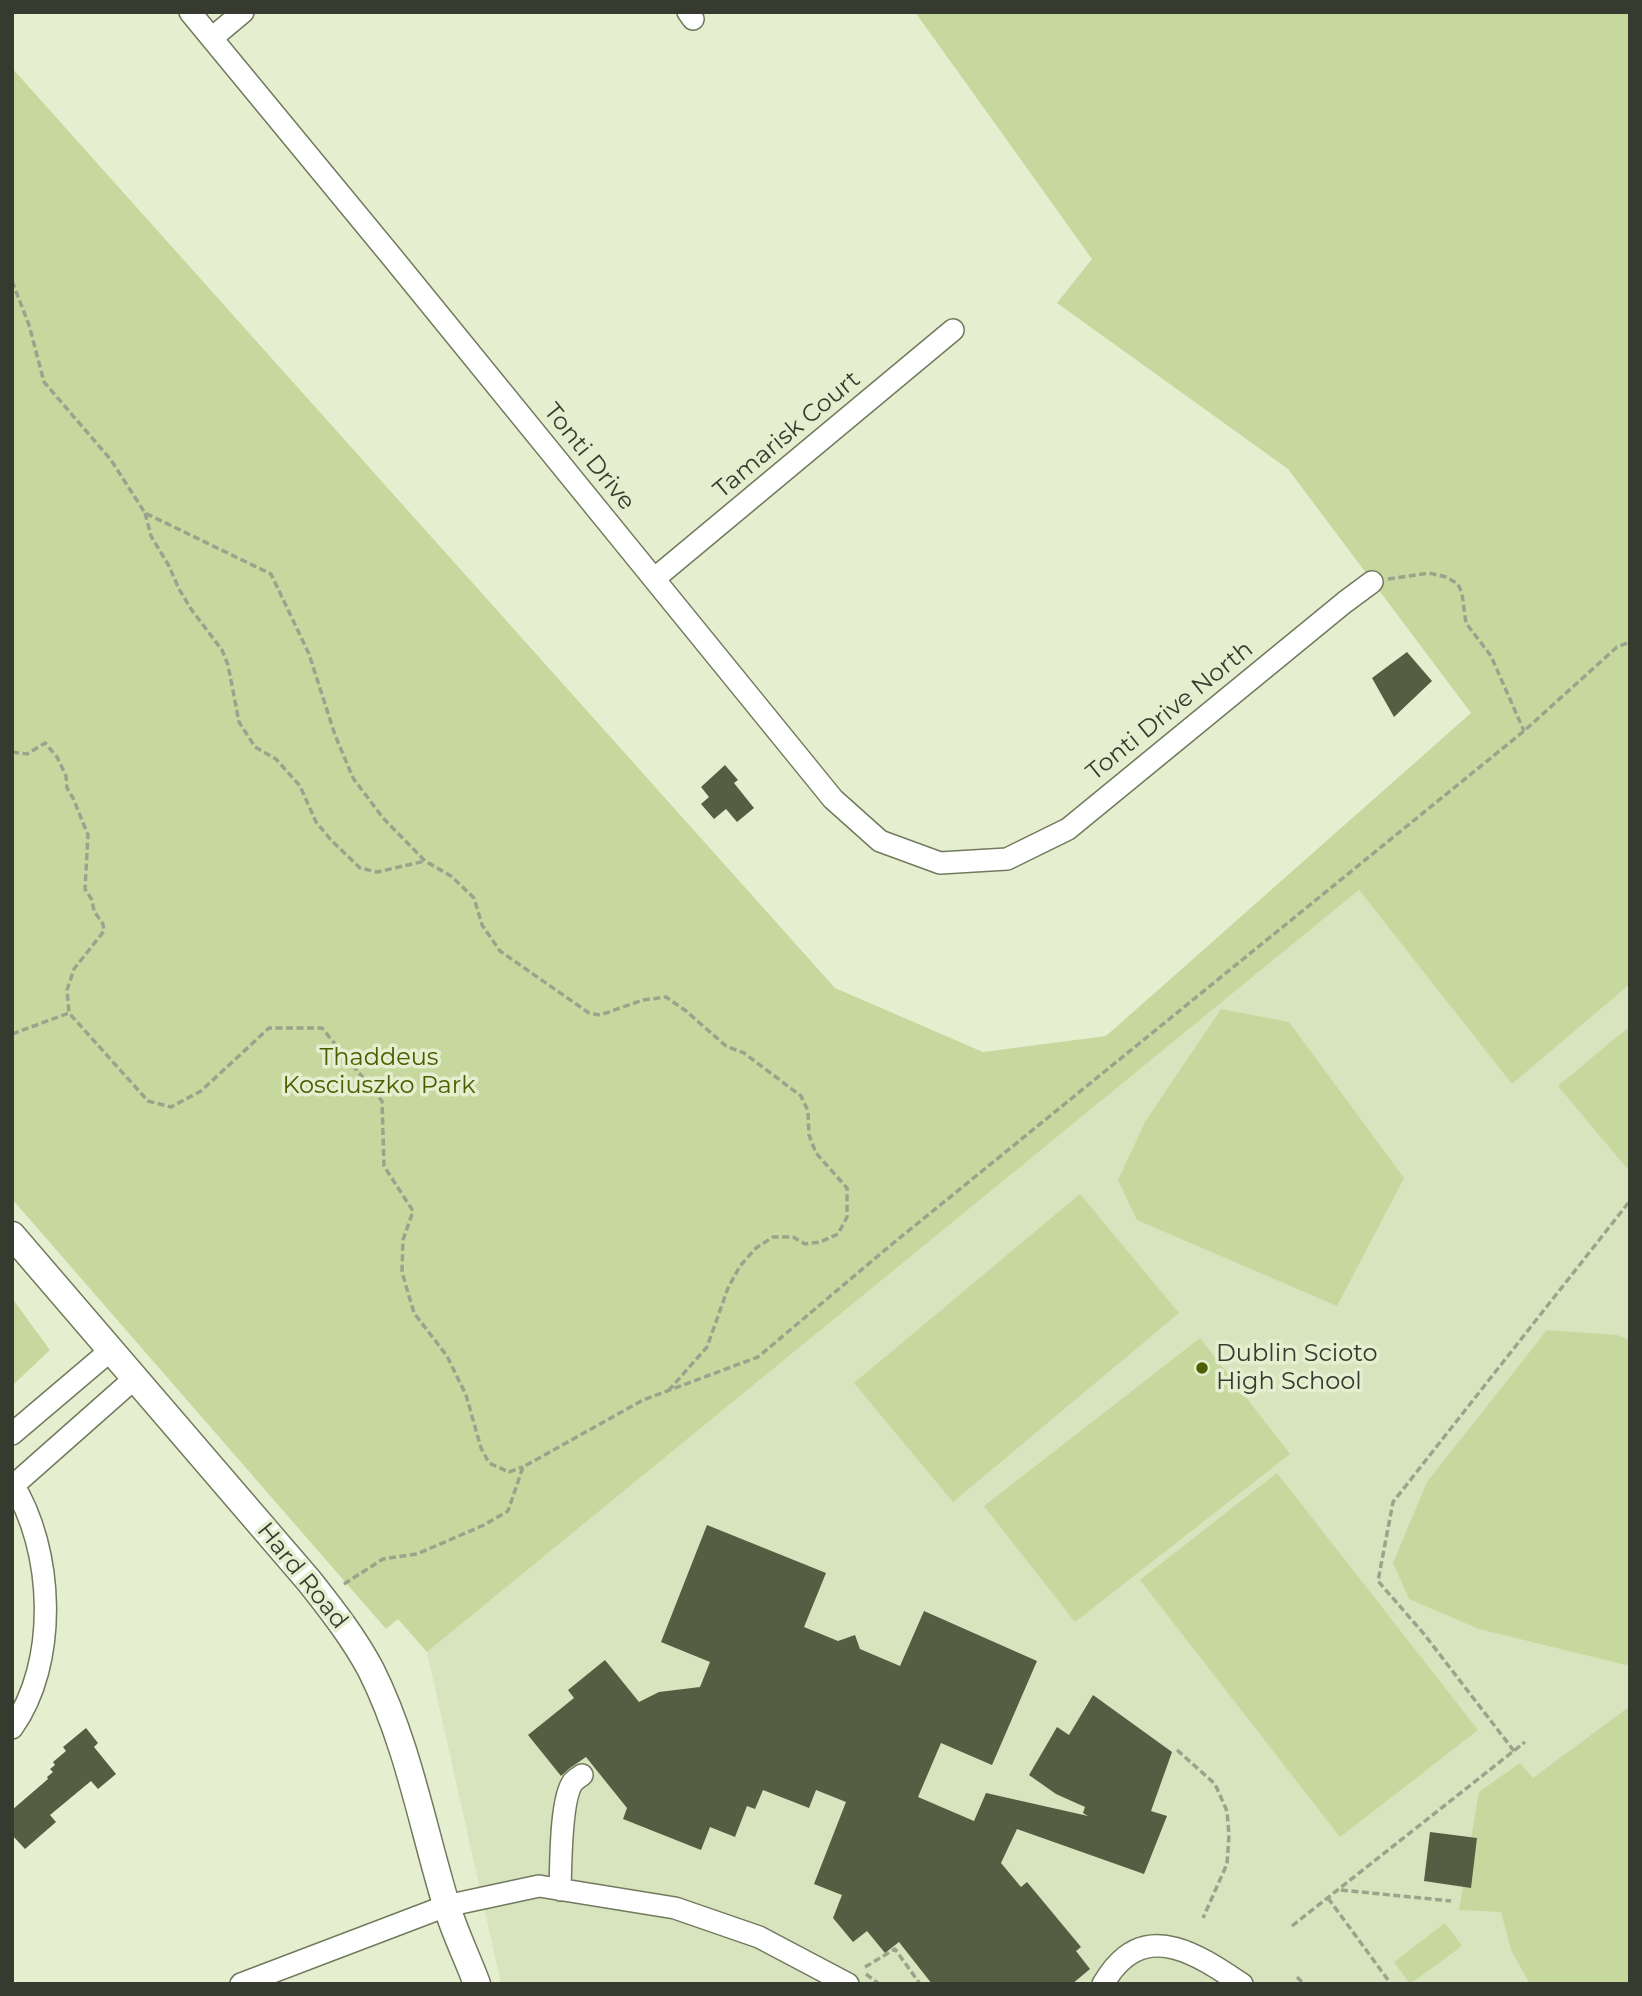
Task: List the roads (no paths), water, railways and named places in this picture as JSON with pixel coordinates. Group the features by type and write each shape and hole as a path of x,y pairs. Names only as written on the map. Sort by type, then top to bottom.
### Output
{"main road":[{"name":"Hard Road","path":"12,1235 310,1582 335,1613 359,1650 390,1711 409,1766 446,1906 477,1984"}],"street":[{"name":"Tonti Drive","path":"190,12 832,799 880,841 940,863 991,860"},
{"path":"212,38 243,12"},
{"name":"Tamarisk Court","path":"654,579 953,330"},
{"name":"Tonti Drive North","path":"991,860 1007,859 1068,830 1372,582"},
{"path":"12,1433 111,1350"},
{"path":"12,1728 27,1703 37,1674 46,1628 46,1595 38,1543 13,1484 135,1378"},
{"path":"560,1890 567,1797 572,1783 582,1774"},
{"path":"241,1984 446,1906 539,1886 675,1908 759,1937 857,1979"},
{"path":"1103,1984 1116,1965 1134,1951 1153,1945 1167,1946 1199,1956 1242,1984"}],"place":[{"name":"Dublin Scioto High School","path":"1202,1368"}],"park label":[{"name":"Thaddeus Kosciuszko Park","path":"379,1072"}]}
